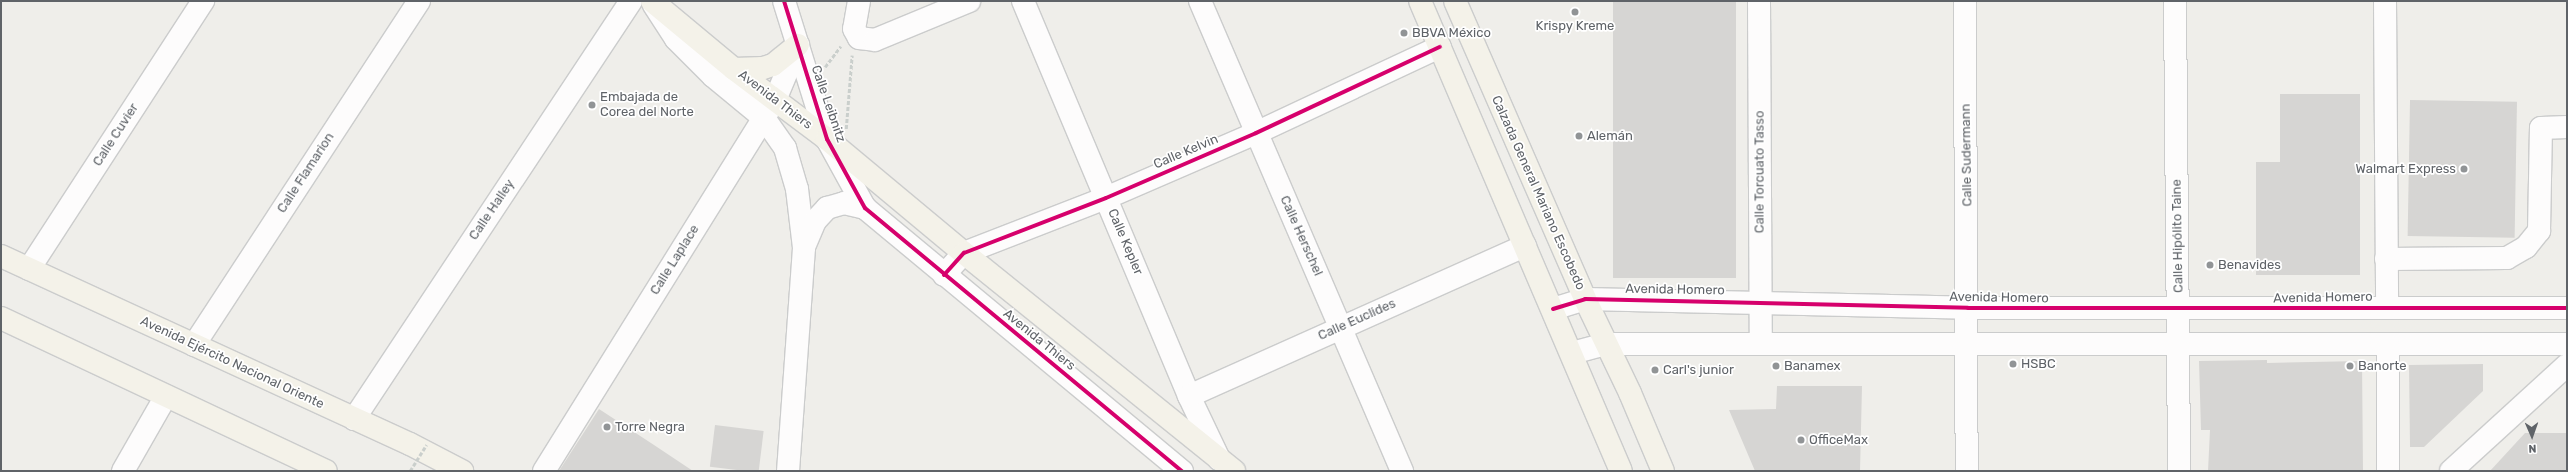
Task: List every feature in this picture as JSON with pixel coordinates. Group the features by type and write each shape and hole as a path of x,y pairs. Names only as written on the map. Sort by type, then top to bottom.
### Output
{"main road":[{"name":"Avenida Thiers","path":"652,1 734,69 770,109 827,139 964,253 1226,465"},
{"path":"1420,1 1572,353 1621,471"},
{"name":"Calzada General Mariano Escobedo","path":"1455,1 1585,299 1605,344 1630,393 1663,471"},
{"path":"734,69 763,68 773,65 798,45"},
{"name":"Avenida Ejército Nacional Oriente","path":"1,256 354,419 462,471"},
{"path":"2,320 326,471"}],"street":[{"name":"Calle Cuvier","path":"29,269 204,1"},
{"name":"Calle Flamarion","path":"194,345 419,1"},
{"name":"Calle Halley","path":"354,419 630,1"},
{"path":"652,1 676,39 713,76 770,109 785,148 797,189 804,248 788,471"},
{"name":"Calle Leibnitz","path":"784,1 827,139 865,208"},
{"path":"855,17 859,38 875,40 969,1"},
{"name":"Calle Kepler","path":"1023,1 1189,396 1226,465"},
{"name":"Calle Herschel","path":"1200,1 1402,471"},
{"name":"Calle Torcuato Tasso","path":"1759,1 1762,343"},
{"name":"Calle Sudermann","path":"1965,1 1968,344"},
{"name":"Calle Hipólito Taine","path":"2175,1 2179,310 2179,471"},
{"path":"2385,1 2387,308"},
{"name":"Calle Laplace","path":"544,471 770,109 798,45"},
{"name":"Calle Kelvin","path":"944,275 964,253 1106,198 1256,133 1440,47"},
{"path":"2386,259 2507,258 2526,247 2539,231 2541,128 2567,127"},
{"path":"804,248 815,221 827,208 844,203 865,208"},
{"name":"Avenida Thiers","path":"865,208 1182,471"},
{"name":"Calle Euclides","path":"1189,396 1341,327 1526,246"},
{"name":"Avenida Homero","path":"1553,309 1585,299 1968,308 2179,310 2567,308"},
{"path":"1572,353 1605,344 2567,344"},
{"path":"1967,471 1968,344"},
{"path":"2388,345 2388,471"},
{"path":"2451,471 2567,365"},
{"path":"123,471 166,396"}],"path":[{"path":"811,86 855,17"},
{"path":"845,154 855,17"},
{"path":"410,471 426,445"}],"building":[{"path":"1613,1 1736,1 1736,278 1613,278"},
{"path":"2280,94 2360,94 2360,275 2256,275 2256,162 2280,162"},
{"name":"Walmart Express","path":"2410,100 2517,102 2515,238 2408,236"},
{"path":"2267,360 2267,363 2362,361 2363,471 2208,471 2210,430 2201,430 2199,361"},
{"path":"2483,364 2483,391 2424,447 2410,447 2409,365"},
{"name":"OfficeMax","path":"1777,386 1862,386 1860,471 1755,471 1729,410 1776,409"},
{"name":"Torre Negra","path":"599,409 654,445 693,471 559,471"},
{"path":"715,425 764,431 759,471 745,471 710,467"},
{"path":"2525,433 2567,433 2567,471 2490,471"}],"cycle path":[{"path":"784,1 827,139 865,208 1182,471"},
{"path":"944,275 964,253 1106,198 1256,133 1440,47"},
{"path":"1553,309 1585,299 1968,308 2567,308"}],"place":[{"name":"Krispy Kreme","path":"1575,12"},
{"name":"BBVA México","path":"1404,33"},
{"name":"Embajada de Corea del Norte","path":"592,105"},
{"name":"Alemán","path":"1579,136"},
{"name":"Walmart Express","path":"2464,169"},
{"name":"Benavides","path":"2210,265"},
{"name":"HSBC","path":"2013,364"},
{"name":"Banamex","path":"1776,366"},
{"name":"Banorte","path":"2350,366"},
{"name":"Carl's junior","path":"1655,370"},
{"name":"Torre Negra","path":"607,427"},
{"name":"OfficeMax","path":"1801,440"}]}
